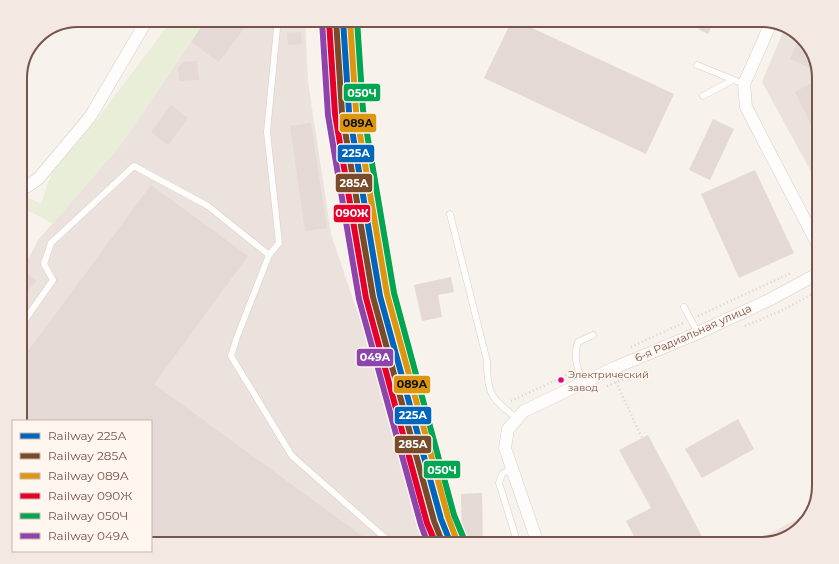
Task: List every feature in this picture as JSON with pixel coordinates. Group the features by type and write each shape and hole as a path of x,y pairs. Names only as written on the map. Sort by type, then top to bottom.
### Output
{"street":[{"path":"27,186 38,179 90,117 143,27"},
{"path":"769,27 739,82 746,107 812,234"},
{"name":"6-я Радиальная улица","path":"535,537 505,448 508,429 524,411 584,382 769,300 812,277"}],"lane":[{"path":"278,27 267,132 279,243 269,255 231,356 292,456 384,537"},
{"path":"697,65 739,82"},
{"path":"703,96 739,82"},
{"path":"27,317 53,280 44,264 51,243 134,166 208,206 269,255"},
{"path":"450,214 487,361 487,379 492,397 517,418"},
{"path":"684,307 698,332"},
{"path":"584,382 578,370 575,349 578,342 593,335"},
{"path":"511,469 502,474 499,484 516,537"}],"path":[{"path":"627,348 793,272"},
{"path":"743,327 785,309 812,294"},
{"path":"501,406 578,370"},
{"path":"603,388 644,370"},
{"path":"616,382 642,438"}],"shaded area":[{"path":"201,27 305,27 308,82 331,234 433,537 152,537 152,420 27,420 27,261 38,240 119,147"},
{"path":"784,32 795,40 805,52 812,71 812,173 762,82"},
{"path":"802,516 795,524 781,533 764,537"}],"green space":[{"path":"167,27 201,27 119,147 53,224 27,210 27,197 41,204 52,172 93,125"}],"building":[{"path":"201,27 245,27 219,62 191,42"},
{"path":"509,27 530,27 674,94 646,154 484,78"},
{"path":"699,27 712,27 708,34 698,29"},
{"path":"301,32 302,44 288,45 287,33"},
{"path":"798,42 805,52 811,69 790,59"},
{"path":"197,61 199,80 179,81 178,67 183,62"},
{"path":"812,83 812,126 795,92"},
{"path":"171,105 188,118 168,145 151,132"},
{"path":"713,119 734,129 710,180 689,170"},
{"path":"311,123 327,228 305,231 290,126"},
{"path":"755,170 794,253 739,278 701,194"},
{"path":"151,185 248,256 154,384 363,537 152,537 152,420 27,420 27,353"},
{"path":"27,273 37,281 27,291"},
{"path":"451,277 454,292 438,295 442,317 422,321 414,285"},
{"path":"738,419 754,449 702,478 685,449"},
{"path":"648,435 702,537 634,537 626,521 651,508 619,450"},
{"path":"482,493 483,537 462,537 461,494"}],"rail line":[{"name":"049А","path":"322,27 328,115 359,299 425,537"},
{"name":"090Ж","path":"329,27 335,114 366,298 427,523 433,537"},
{"name":"285А","path":"336,27 342,113 373,297 434,521 440,537"},
{"name":"225А","path":"343,27 349,112 380,296 441,519 448,537"},
{"name":"089А","path":"350,27 356,111 387,294 448,517 456,537"},
{"name":"050Ч","path":"357,27 363,110 394,293 454,515 463,537"}],"place":[{"name":"Электрический завод","path":"561,380"}]}
